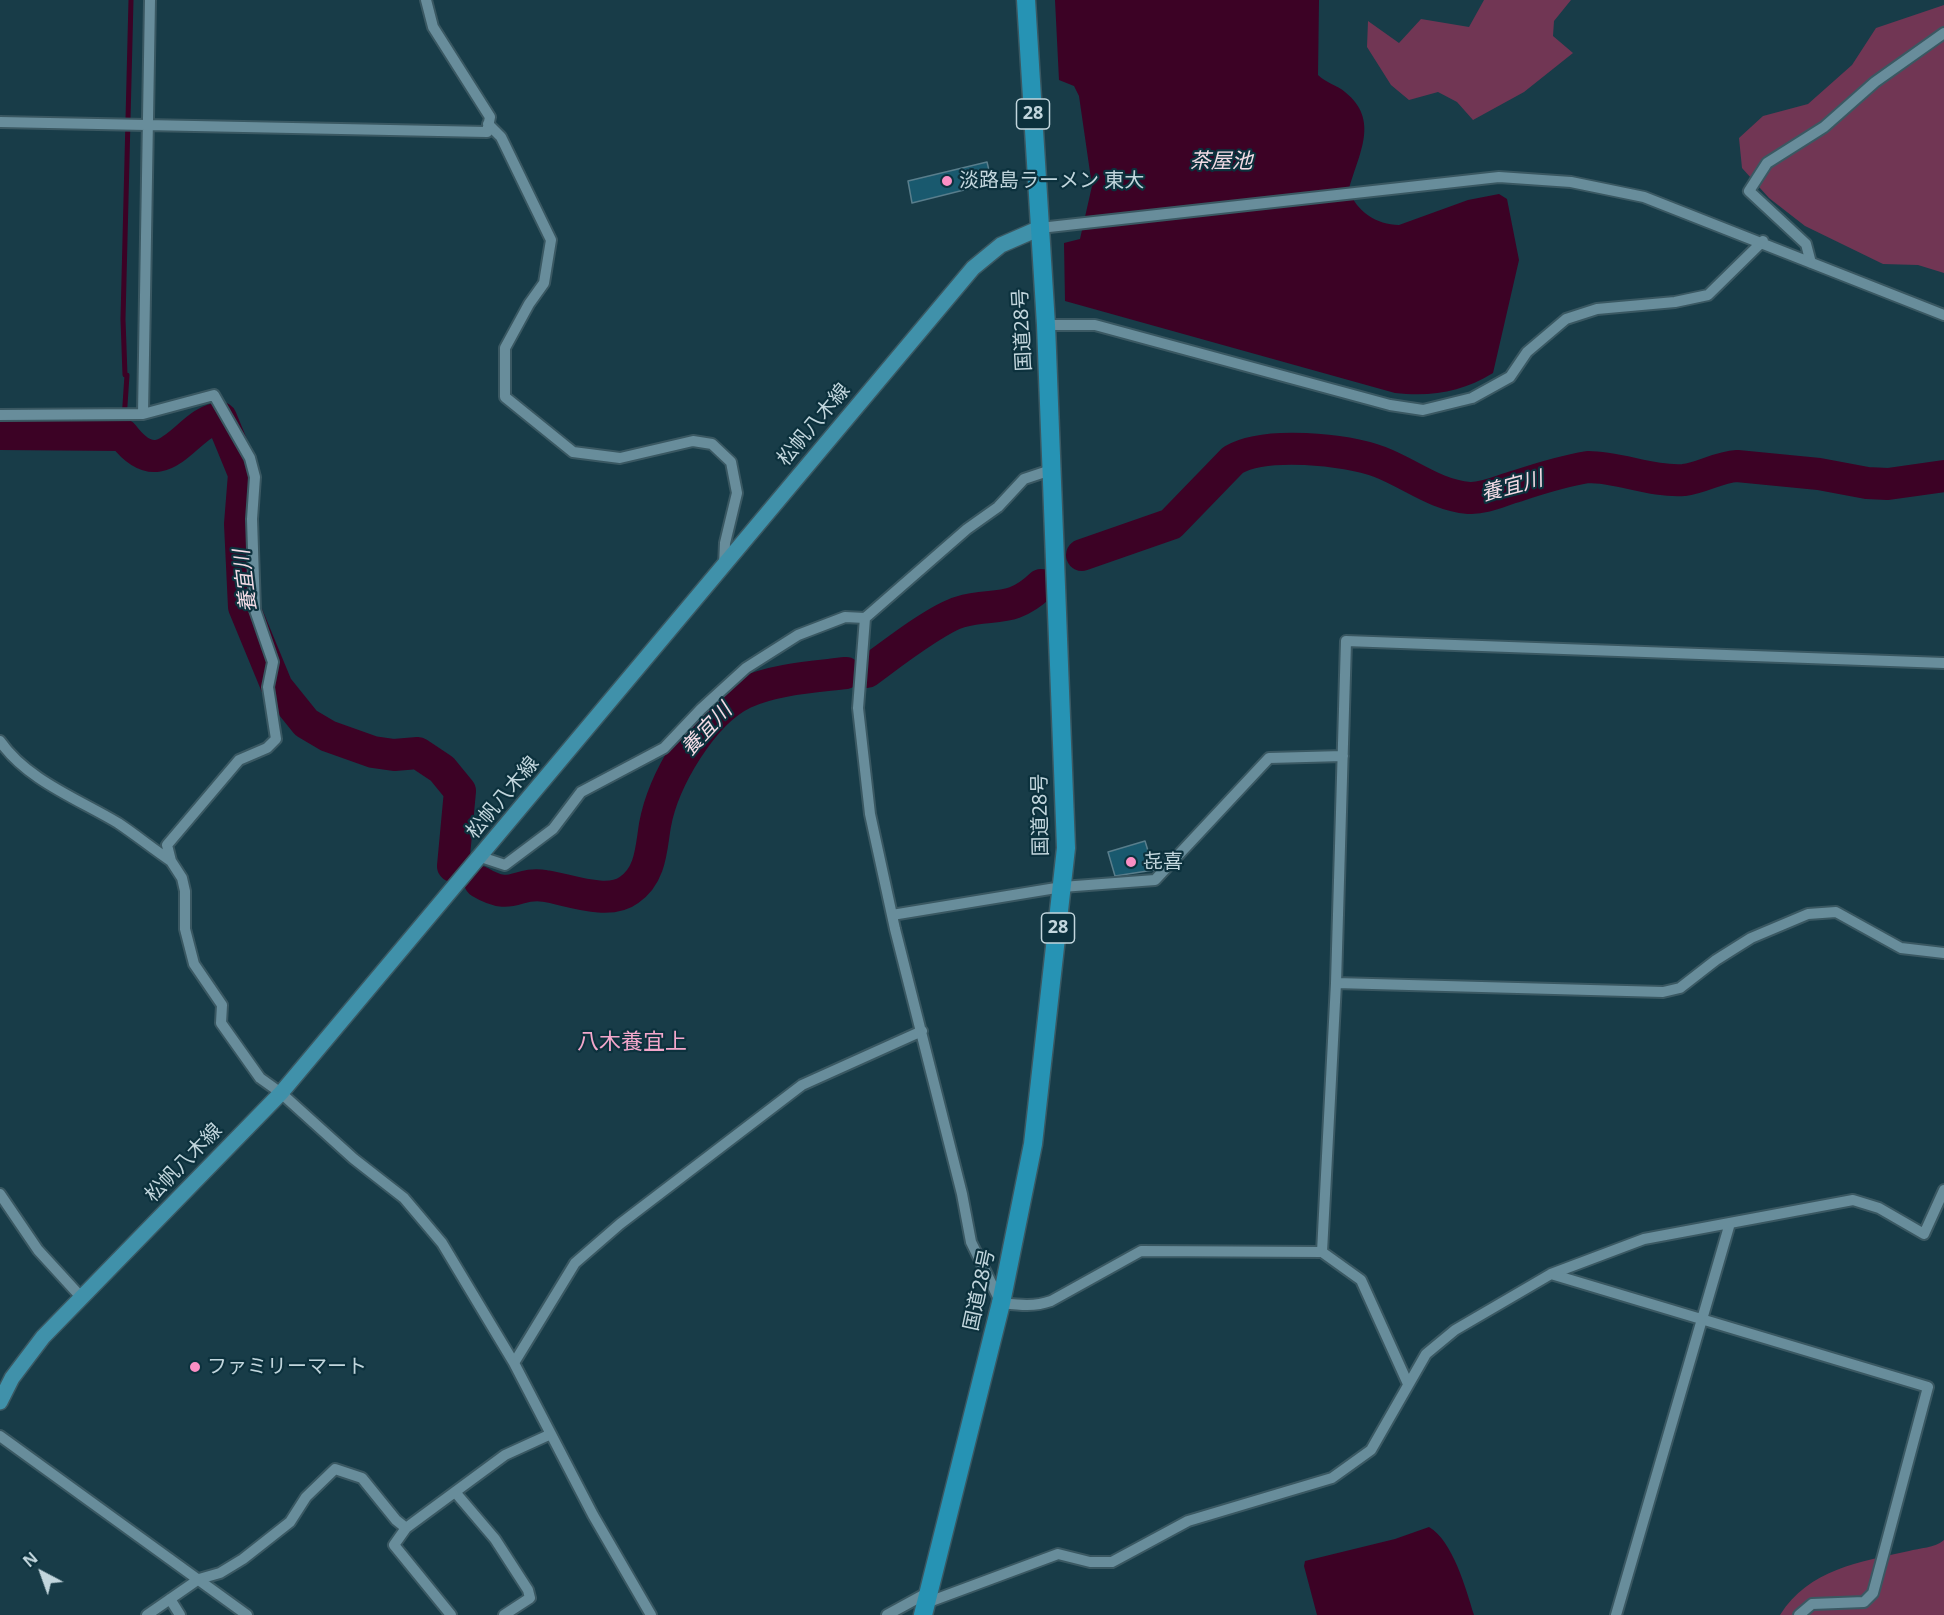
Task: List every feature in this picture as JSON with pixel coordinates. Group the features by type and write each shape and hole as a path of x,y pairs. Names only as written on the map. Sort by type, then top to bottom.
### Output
{"highway":[{"name":"国道28号","path":"926,1603 1001,1304 1033,1144 1066,848 1046,325 1026,0"}],"main road":[{"name":"松帆八木線","path":"0,1402 12,1378 43,1337 281,1093 973,268 1001,245 1040,228"}],"street":[{"path":"140,414 143,123 150,0"},
{"path":"0,122 143,123 487,132 490,117 433,27 426,0"},
{"path":"1811,263 1806,244 1749,191 1767,163 1824,127 1875,82 1944,33"},
{"path":"488,124 501,137 551,240 544,283 529,304 505,348 505,397 573,452 620,458 693,441 712,444 731,462 737,493 725,543 724,566"},
{"path":"1040,228 1499,177 1571,182 1644,197 1944,315"},
{"path":"1046,325 1095,325 1390,405 1423,410 1472,399 1510,377 1527,352 1566,319 1597,309 1675,302 1708,295 1763,242"},
{"path":"0,415 140,414 214,395 250,458 255,477 252,519 255,610 273,662 268,687 276,739 267,748 239,760 167,845 171,861 182,878 185,891 184,928 194,964 222,1005 221,1023 260,1078 281,1093 354,1159 404,1198 442,1243 514,1363 593,1515 651,1615"},
{"path":"481,857 505,865 553,829 582,792 664,748 701,709 746,668 798,635 845,617 865,618 967,530 998,507 1024,479 1051,470"},
{"path":"865,618 858,708 870,814 892,915 962,1194 971,1242 1001,1304 1039,1305 1071,1291 1141,1251 1322,1252 1361,1280 1408,1384"},
{"path":"1322,1252 1336,983 1346,641 1944,663"},
{"path":"0,741 6,750 37,777 119,824 171,861"},
{"path":"892,915 1062,886 1155,880 1269,758 1343,756"},
{"path":"1336,983 1663,992 1680,988 1716,960 1751,938 1808,914 1827,912 1836,912 1901,948 1944,953"},
{"path":"514,1363 575,1263 620,1224 802,1085 922,1031"},
{"path":"887,1615 926,1603 1058,1554 1089,1562 1112,1562 1188,1521 1332,1478 1371,1450 1426,1354 1455,1329 1551,1274 1644,1239 1853,1200 1880,1208 1924,1234 1944,1190"},
{"path":"0,1194 39,1250 81,1297"},
{"path":"1616,1615 1730,1223"},
{"path":"1551,1274 1928,1387 1873,1593 1864,1602 1812,1604 1799,1615"},
{"path":"451,1615 394,1545 406,1528 505,1455 551,1434"},
{"path":"0,1436 248,1615"},
{"path":"147,1615 199,1579 220,1573 243,1559 290,1522 306,1497 335,1469 362,1478 396,1520 406,1528"},
{"path":"455,1492 495,1539 528,1590 530,1598 504,1615"},
{"path":"170,1599 180,1615"}],"shaded area":[{"path":"1484,0 1571,0 1554,21 1553,36 1573,53 1524,92 1473,120 1457,102 1438,92 1409,100 1391,85 1367,47 1368,21 1399,43 1421,19 1469,27"},
{"path":"1944,5 1944,273 1918,265 1883,264 1805,226 1769,198 1742,168 1739,138 1763,116 1808,104 1852,65 1876,28"},
{"path":"1944,1540 1944,1615 1780,1615 1792,1599 1820,1577 1854,1564 1932,1546"}],"water":[{"name":"茶屋池","path":"1055,0 1319,0 1318,75 1342,90 1356,103 1362,114 1364,138 1349,189 1356,204 1375,219 1399,225 1468,200 1499,194 1507,199 1519,260 1493,373 1470,385 1446,392 1395,393 1065,301 1064,243 1080,239 1092,186 1079,96 1074,86 1059,80"},
{"path":"1429,1527 1445,1543 1452,1554 1463,1579 1474,1615 1317,1615 1304,1566 1305,1561 1395,1539"}],"building":[{"path":"987,162 992,183 912,203 908,181"},
{"name":"㐂喜","path":"1145,841 1154,870 1115,876 1108,852"}],"waterway":[{"path":"123,435 127,375 125,375 123,319 131,0"},
{"name":"養宜川","path":"0,434 123,435 138,450 151,456 163,454 175,448 197,429 221,418 244,474 240,524 244,607 277,687 306,723 328,736 373,752 394,755 418,753 442,769 460,791 453,866"},
{"name":"養宜川","path":"1082,555 1171,524 1233,460 1265,450 1305,449 1365,457 1445,493 1469,498 1487,496 1552,475 1588,467 1672,480 1691,479 1723,468 1737,466 1819,474 1867,483 1888,484 1944,476"},
{"name":"養宜川","path":"867,672 938,622 972,609 1011,604 1041,585"},
{"name":"養宜川","path":"480,882 491,888 507,891 535,885 599,897 620,895 629,890 642,877 649,861 659,808 666,789 687,750 714,716 728,703 756,688 794,679 846,673"}],"place":[{"name":"淡路島ラーメン 東大","path":"947,181"},
{"name":"㐂喜","path":"1131,862"},
{"name":"ファミリーマート","path":"195,1367"}],"district":[{"name":"八木養宜上","path":"632,1043"}]}
